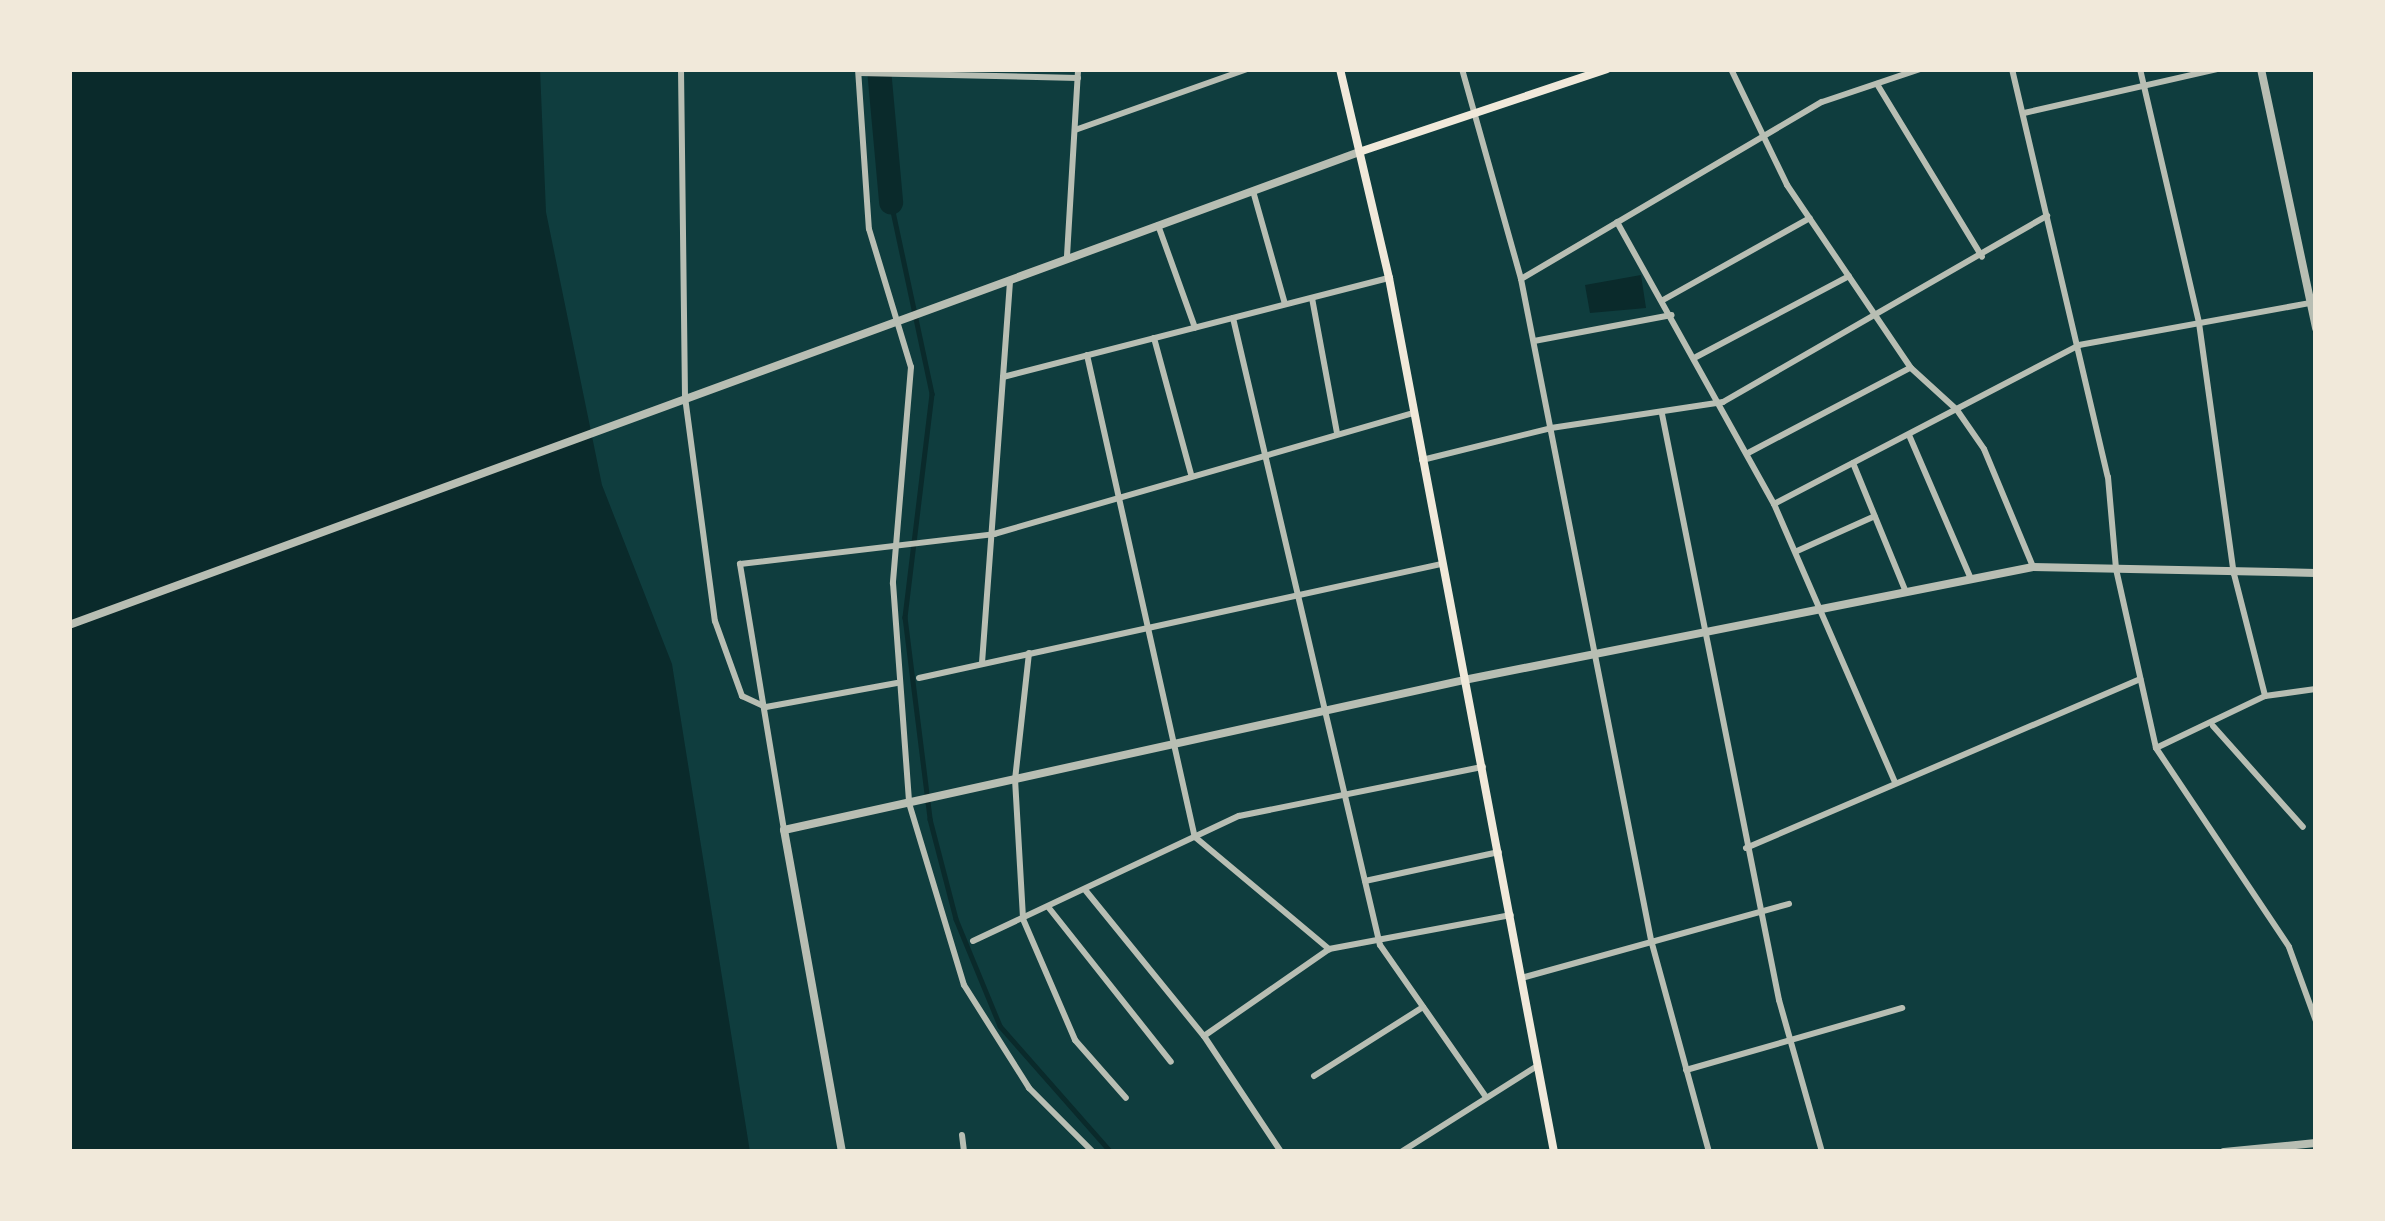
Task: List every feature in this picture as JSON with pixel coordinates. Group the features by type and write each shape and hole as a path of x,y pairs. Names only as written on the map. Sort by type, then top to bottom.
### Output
{"main road":[{"path":"1340,69 1389,278 1525,977 1554,1152"},
{"path":"1362,151 1606,69"}],"street":[{"path":"681,69 686,397 710,606 742,696 766,707 897,683"},
{"path":"1073,130 1247,69"},
{"path":"1462,69 1521,279 1651,940 1709,1152"},
{"path":"1731,69 1759,140 1810,218 1910,368 1957,410 1997,474 2033,567"},
{"path":"1521,279 1822,102 1920,69"},
{"path":"2012,69 2108,477 2116,569 2156,748 2289,947 2316,1021"},
{"path":"2140,69 2199,323 2234,574 2265,696"},
{"path":"2024,112 2217,69"},
{"path":"2261,69 2316,328"},
{"path":"1067,256 1078,73 858,71 866,209 899,318 911,392 896,541 897,683 909,802 964,985 1029,1088 1093,1152"},
{"path":"1877,84 1982,257"},
{"path":"69,625 1362,151"},
{"path":"1253,191 1286,304"},
{"path":"1422,460 1550,428 1723,402 2047,216"},
{"path":"1663,300 1810,218"},
{"path":"1617,222 1723,402 1774,504 1894,782"},
{"path":"1158,225 1195,328"},
{"path":"1696,357 1849,276"},
{"path":"982,663 1010,278"},
{"path":"1003,376 1389,278"},
{"path":"1312,298 1336,433"},
{"path":"1774,504 2079,345 2314,303"},
{"path":"1533,341 1672,315"},
{"path":"1233,318 1380,945 1486,1097"},
{"path":"1154,338 1191,474"},
{"path":"1087,355 1170,746 1195,837 1329,950"},
{"path":"1748,453 1910,368"},
{"path":"842,1152 740,564 896,541 994,534 1264,451 1412,413"},
{"path":"1662,414 1746,848 1788,1040 1822,1152"},
{"path":"1909,435 1971,579"},
{"path":"1853,463 1906,592"},
{"path":"1797,551 1875,516"},
{"path":"919,678 1144,625 1441,564"},
{"path":"784,830 1464,680 2033,567 2316,573"},
{"path":"1029,652 1015,779 1023,920 1075,1040 1126,1098"},
{"path":"1746,848 2140,679"},
{"path":"2156,748 2213,726 2265,696 2316,689"},
{"path":"2213,726 2303,827"},
{"path":"974,941 1239,816 1343,791 1483,767"},
{"path":"1365,881 1499,852"},
{"path":"1086,891 1204,1036 1279,1148 1264,1152"},
{"path":"1525,977 1789,904"},
{"path":"1049,908 1171,1062"},
{"path":"1204,1036 1329,950 1380,945 1511,915"},
{"path":"1314,1076 1423,1006"},
{"path":"1686,1070 1901,1008"},
{"path":"1401,1152 1527,1066 1541,1066"},
{"path":"962,1135 964,1152"},
{"path":"2224,1152 2316,1143"}],"water":[{"path":"69,69 540,69 546,212 602,485 672,664 750,1152 69,1152"},
{"path":"1641,275 1646,308 1590,313 1585,285"}],"waterway":[{"path":"879,69 891,202"},
{"path":"891,202 932,394 905,617 930,819 956,919 1000,1026 1111,1152"}]}
